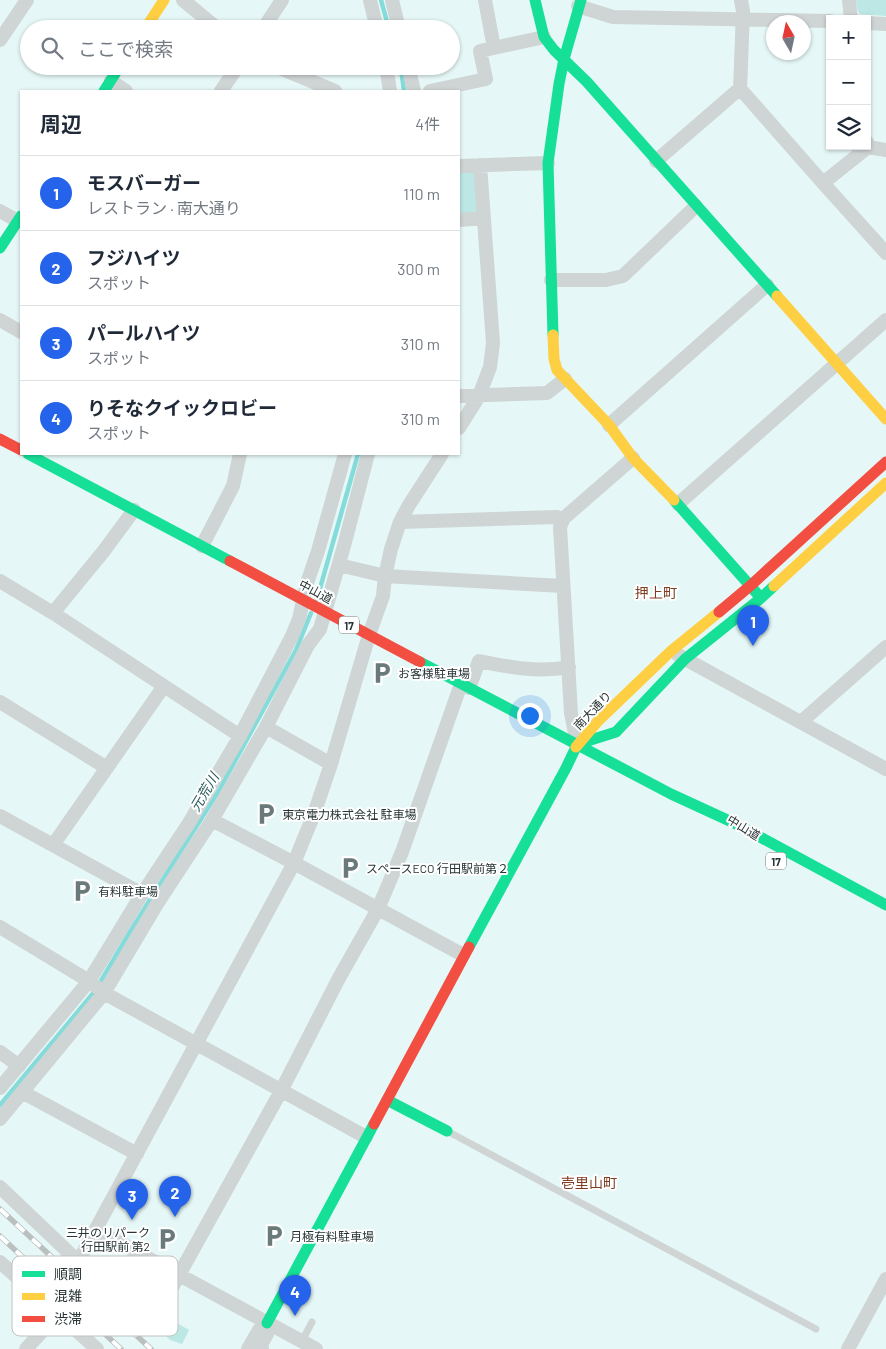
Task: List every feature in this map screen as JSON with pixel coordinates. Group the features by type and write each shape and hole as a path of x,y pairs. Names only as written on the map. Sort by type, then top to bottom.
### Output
{"main road":[{"path":"151,20 164,0"},
{"path":"535,0 544,37 554,50 587,82 886,419"},
{"path":"579,3 564,59 557,95 548,163 550,280 554,359 557,370 608,425 633,458 678,504 761,598"},
{"path":"107,86 114,75"},
{"path":"0,248 20,218"},
{"path":"0,439 20,449"},
{"name":"中山道","path":"30,455 465,686 671,794 734,823 886,905"},
{"name":"南大通り","path":"577,744 598,721 671,651 750,586 886,462"},
{"name":"南大通り","path":"577,744 616,732 686,659 761,598 886,483"},
{"path":"267,1322 463,955 566,768 577,744"},
{"name":"中山道","path":"671,794 722,830"},
{"path":"387,1100 447,1131"}],"street":[{"path":"0,40 27,0"},
{"path":"183,0 207,20"},
{"path":"269,20 282,0"},
{"path":"370,0 375,20"},
{"path":"392,0 397,20"},
{"path":"485,0 494,48"},
{"path":"740,91 743,11 741,0"},
{"path":"849,0 851,15"},
{"path":"579,3 613,17 826,21"},
{"path":"871,23 886,24"},
{"path":"435,90 486,80 480,52 544,37"},
{"path":"222,90 232,75"},
{"path":"297,75 333,90"},
{"path":"387,75 390,90"},
{"path":"410,75 414,90"},
{"path":"107,86 122,90"},
{"path":"656,161 737,91 740,91"},
{"path":"740,91 743,92 886,253"},
{"path":"871,145 886,150"},
{"path":"823,183 861,150"},
{"path":"460,166 548,163"},
{"path":"460,426 479,396 490,367 493,343 480,165"},
{"path":"550,280 606,280 623,276 696,206"},
{"path":"0,211 20,218"},
{"path":"460,220 484,218"},
{"path":"608,425 766,285"},
{"path":"0,320 20,331"},
{"path":"678,504 886,320"},
{"path":"460,396 547,393 565,379"},
{"path":"202,546 233,486 238,455"},
{"path":"0,1088 89,981 142,894 189,823 240,736 299,619 307,583 318,551 345,455"},
{"path":"0,1119 104,993 212,820 266,727 308,644 320,629 368,455"},
{"path":"81,1256 294,863 314,814 331,764 369,635 383,596 391,549 400,522 441,455"},
{"path":"577,744 571,713 560,527 562,520 633,458"},
{"path":"53,613 103,552 134,510"},
{"path":"400,522 557,516 562,520"},
{"path":"338,565 385,576 563,586"},
{"path":"0,581 53,613 240,736"},
{"path":"801,722 886,647"},
{"path":"671,651 886,769"},
{"path":"316,1349 179,1275 281,1091 339,978 378,909 402,852 465,686 479,662 523,669 568,667"},
{"path":"53,845 164,686"},
{"path":"0,702 107,768"},
{"path":"266,727 331,764"},
{"path":"0,816 142,894"},
{"path":"212,820 463,955"},
{"path":"0,927 89,981 104,993 366,1137"},
{"path":"0,1052 19,1066"},
{"path":"22,1092 137,1154"},
{"path":"0,1187 72,1256"},
{"path":"96,1230 144,1256"},
{"path":"0,1262 12,1273"},
{"path":"848,1349 886,1279"},
{"path":"248,1349 259,1330 267,1322"},
{"path":"262,1349 261,1345 267,1334 267,1322"},
{"path":"26,1349 38,1336"},
{"path":"83,1336 97,1349"}],"lane":[{"path":"447,1131 816,1329"},
{"path":"302,1341 312,1322"}],"shaded area":[{"path":"856,0 886,0 886,16 860,14"},
{"path":"460,173 475,173 479,213 460,215"},
{"path":"178,1324 189,1330 182,1344 170,1340 166,1336 178,1336"}],"waterway":[{"name":"元荒川","path":"381,0 387,20"},
{"name":"元荒川","path":"402,75 404,90"},
{"name":"元荒川","path":"317,599 358,455"},
{"name":"元荒川","path":"0,1105 95,991 218,792 296,650 311,613"}],"railway":[{"path":"0,1209 51,1256"},
{"path":"0,1236 21,1256"},
{"path":"107,1336 121,1349"},
{"path":"137,1336 151,1349"}],"traffic: fast":[{"path":"535,0 544,37 554,50 587,82 777,296"},
{"path":"553,335 548,163 564,59 581,0"},
{"path":"105,90 114,75"},
{"path":"0,248 20,218"},
{"path":"30,455 230,561"},
{"path":"674,500 761,598"},
{"path":"578,744 616,732 685,659 774,586"},
{"path":"420,662 671,794 734,823 886,905"},
{"path":"469,947 576,747"},
{"path":"387,1100 447,1131"},
{"path":"267,1323 374,1124"}],"traffic: slow":[{"path":"151,20 164,0"},
{"path":"777,296 886,419"},
{"path":"553,335 554,359 557,370 609,425 633,458 674,500"},
{"path":"774,586 886,483"},
{"path":"576,747 598,721 671,651 719,612"}],"traffic: jam":[{"path":"0,439 20,449"},
{"path":"719,612 886,462"},
{"path":"230,561 420,662"},
{"path":"374,1124 469,947"}],"place":[{"name":"モスバーガー","path":"753,646"},
{"name":"お客様駐車場","path":"382,673"},
{"name":"東京電力株式会社 駐車場","path":"266,814"},
{"name":"スペースECO 行田駅前第２","path":"350,868"},
{"name":"有料駐車場","path":"82,891"},
{"name":"フジハイツ","path":"175,1217"},
{"name":"パールハイツ","path":"132,1220"},
{"name":"月極有料駐車場","path":"274,1236"},
{"name":"三井のリパーク 行田駅前 第2","path":"167,1239"},
{"name":"りそなクイックロビー","path":"295,1316"}],"district":[{"name":"押上町","path":"656,592"},
{"name":"壱里山町","path":"589,1182"}]}
